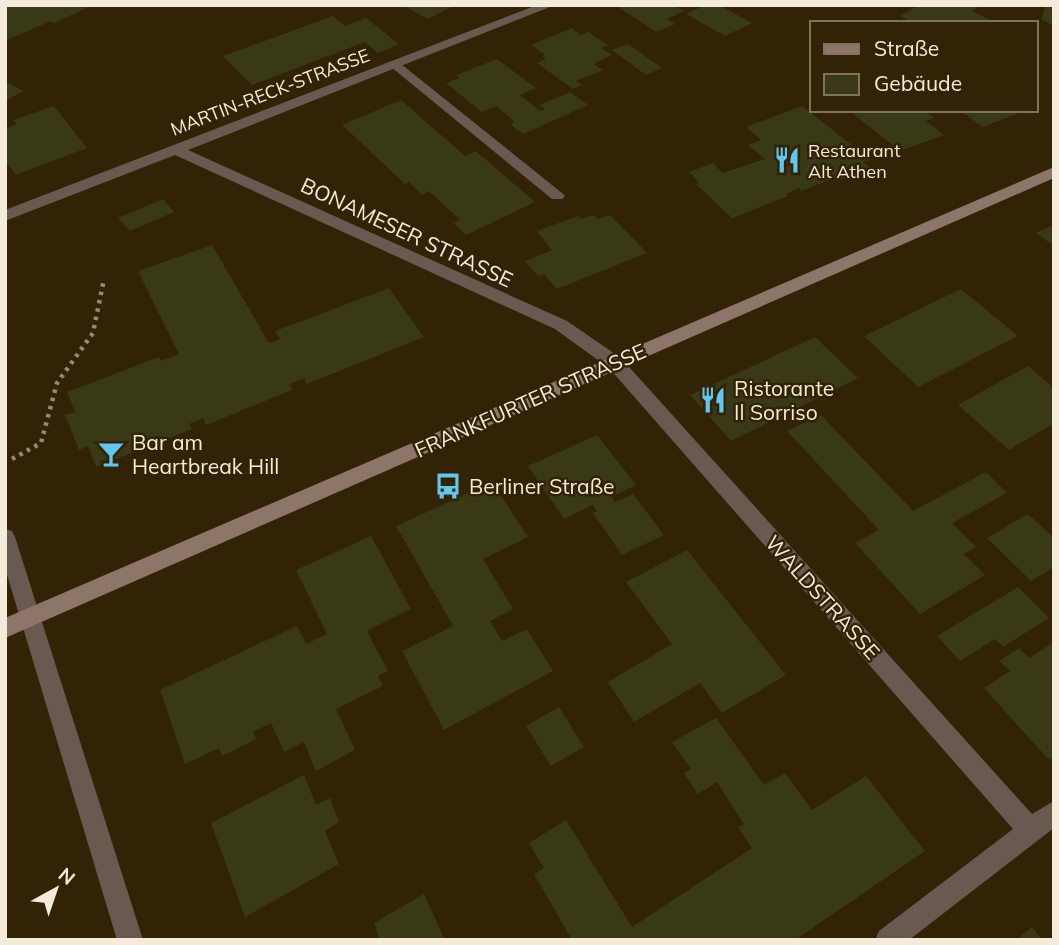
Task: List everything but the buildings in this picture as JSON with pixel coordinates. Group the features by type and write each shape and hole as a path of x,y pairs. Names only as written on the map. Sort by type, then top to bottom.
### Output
{"main road":[{"name":"FRANKFURTER STRASSE","path":"5,628 1054,172"}],"street":[{"name":"MARTIN-RECK-STRASSE","path":"5,216 541,6"},
{"name":"BONAMESER STRASSE","path":"176,150 561,325 615,363"},
{"name":"WALDSTRASSE","path":"615,363 1030,830"},
{"path":"5,537 130,940"},
{"path":"888,940 1054,813"}],"lane":[{"path":"396,64 557,196"}],"path":[{"path":"12,459 41,443 57,383 93,333 104,279"}],"place":[{"name":"Restaurant Alt Athen","path":"787,160"},
{"name":"Ristorante Il Sorriso","path":"713,400"},
{"name":"Bar am Heartbreak Hill","path":"111,454"},
{"name":"Berliner Straße","path":"448,486"}]}
